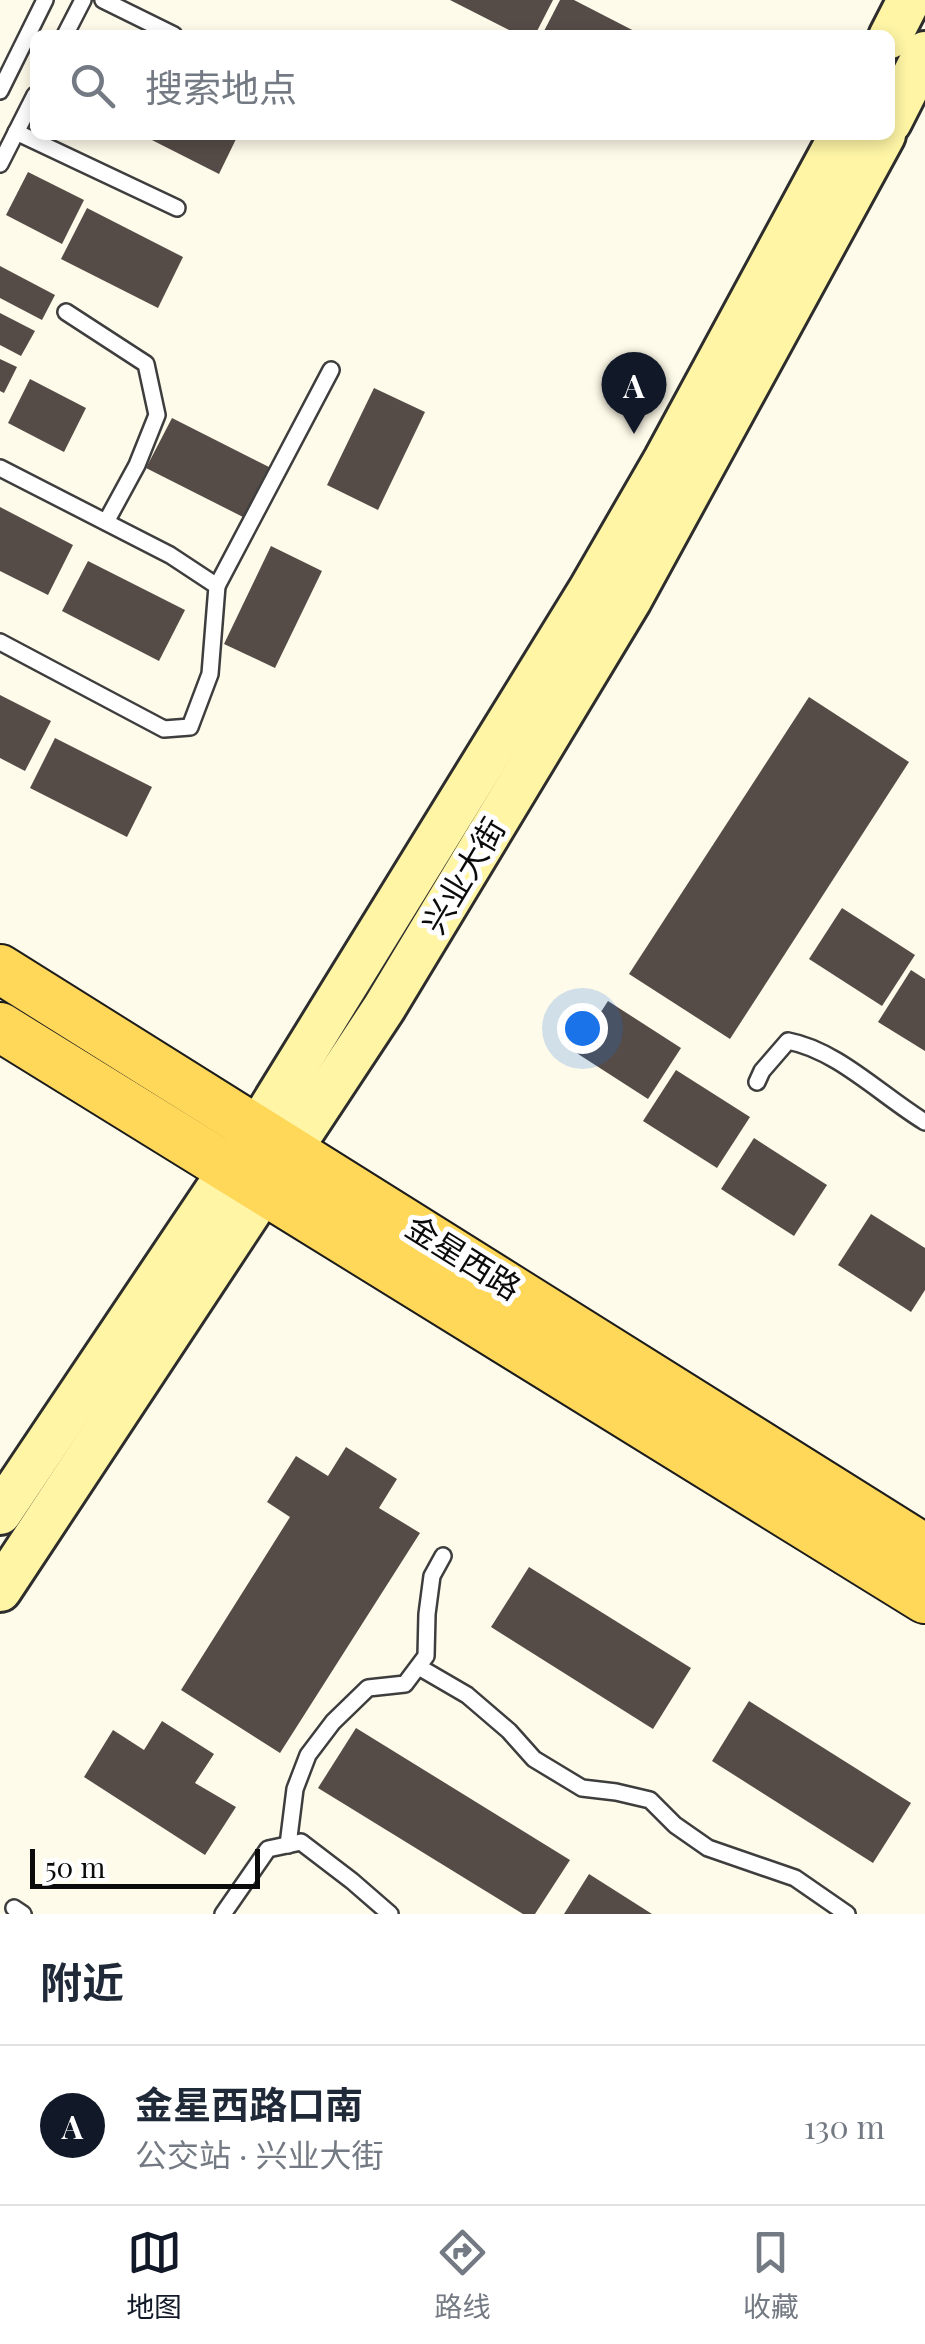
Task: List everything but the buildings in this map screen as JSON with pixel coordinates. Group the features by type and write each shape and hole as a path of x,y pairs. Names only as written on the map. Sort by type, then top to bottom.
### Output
{"main road":[{"path":"894,30 909,0"},
{"path":"895,112 925,53"},
{"name":"兴业大街","path":"0,1512 274,1140 665,460 837,140"},
{"name":"兴业大街","path":"274,1140 384,1008 630,600 881,140"},
{"name":"金星西路","path":"0,969 925,1548"},
{"name":"金星西路","path":"0,1027 925,1599"},
{"name":"兴业大街","path":"0,1590 247,1179"}],"lane":[{"path":"31,30 46,0"},
{"path":"68,30 83,0"},
{"path":"103,0 164,30"},
{"path":"0,92 30,32"},
{"path":"0,164 30,105"},
{"path":"16,132 30,139"},
{"path":"33,140 177,208"},
{"path":"66,312 146,364 157,415 106,522"},
{"path":"0,642 164,729 190,727 210,674 217,586 331,370"},
{"path":"0,468 170,554 217,586"},
{"path":"757,1082 788,1041 804,1044 838,1062 925,1122"},
{"path":"288,1845 295,1788 308,1755 333,1722 368,1688 405,1684 426,1656 432,1576 442,1556"},
{"path":"424,1670 467,1695 534,1759 582,1788 650,1800 708,1848 794,1878 848,1914"},
{"path":"223,1914 268,1849 301,1842 390,1914"}],"place":[{"name":"金星西路口南","path":"634,434"}]}
